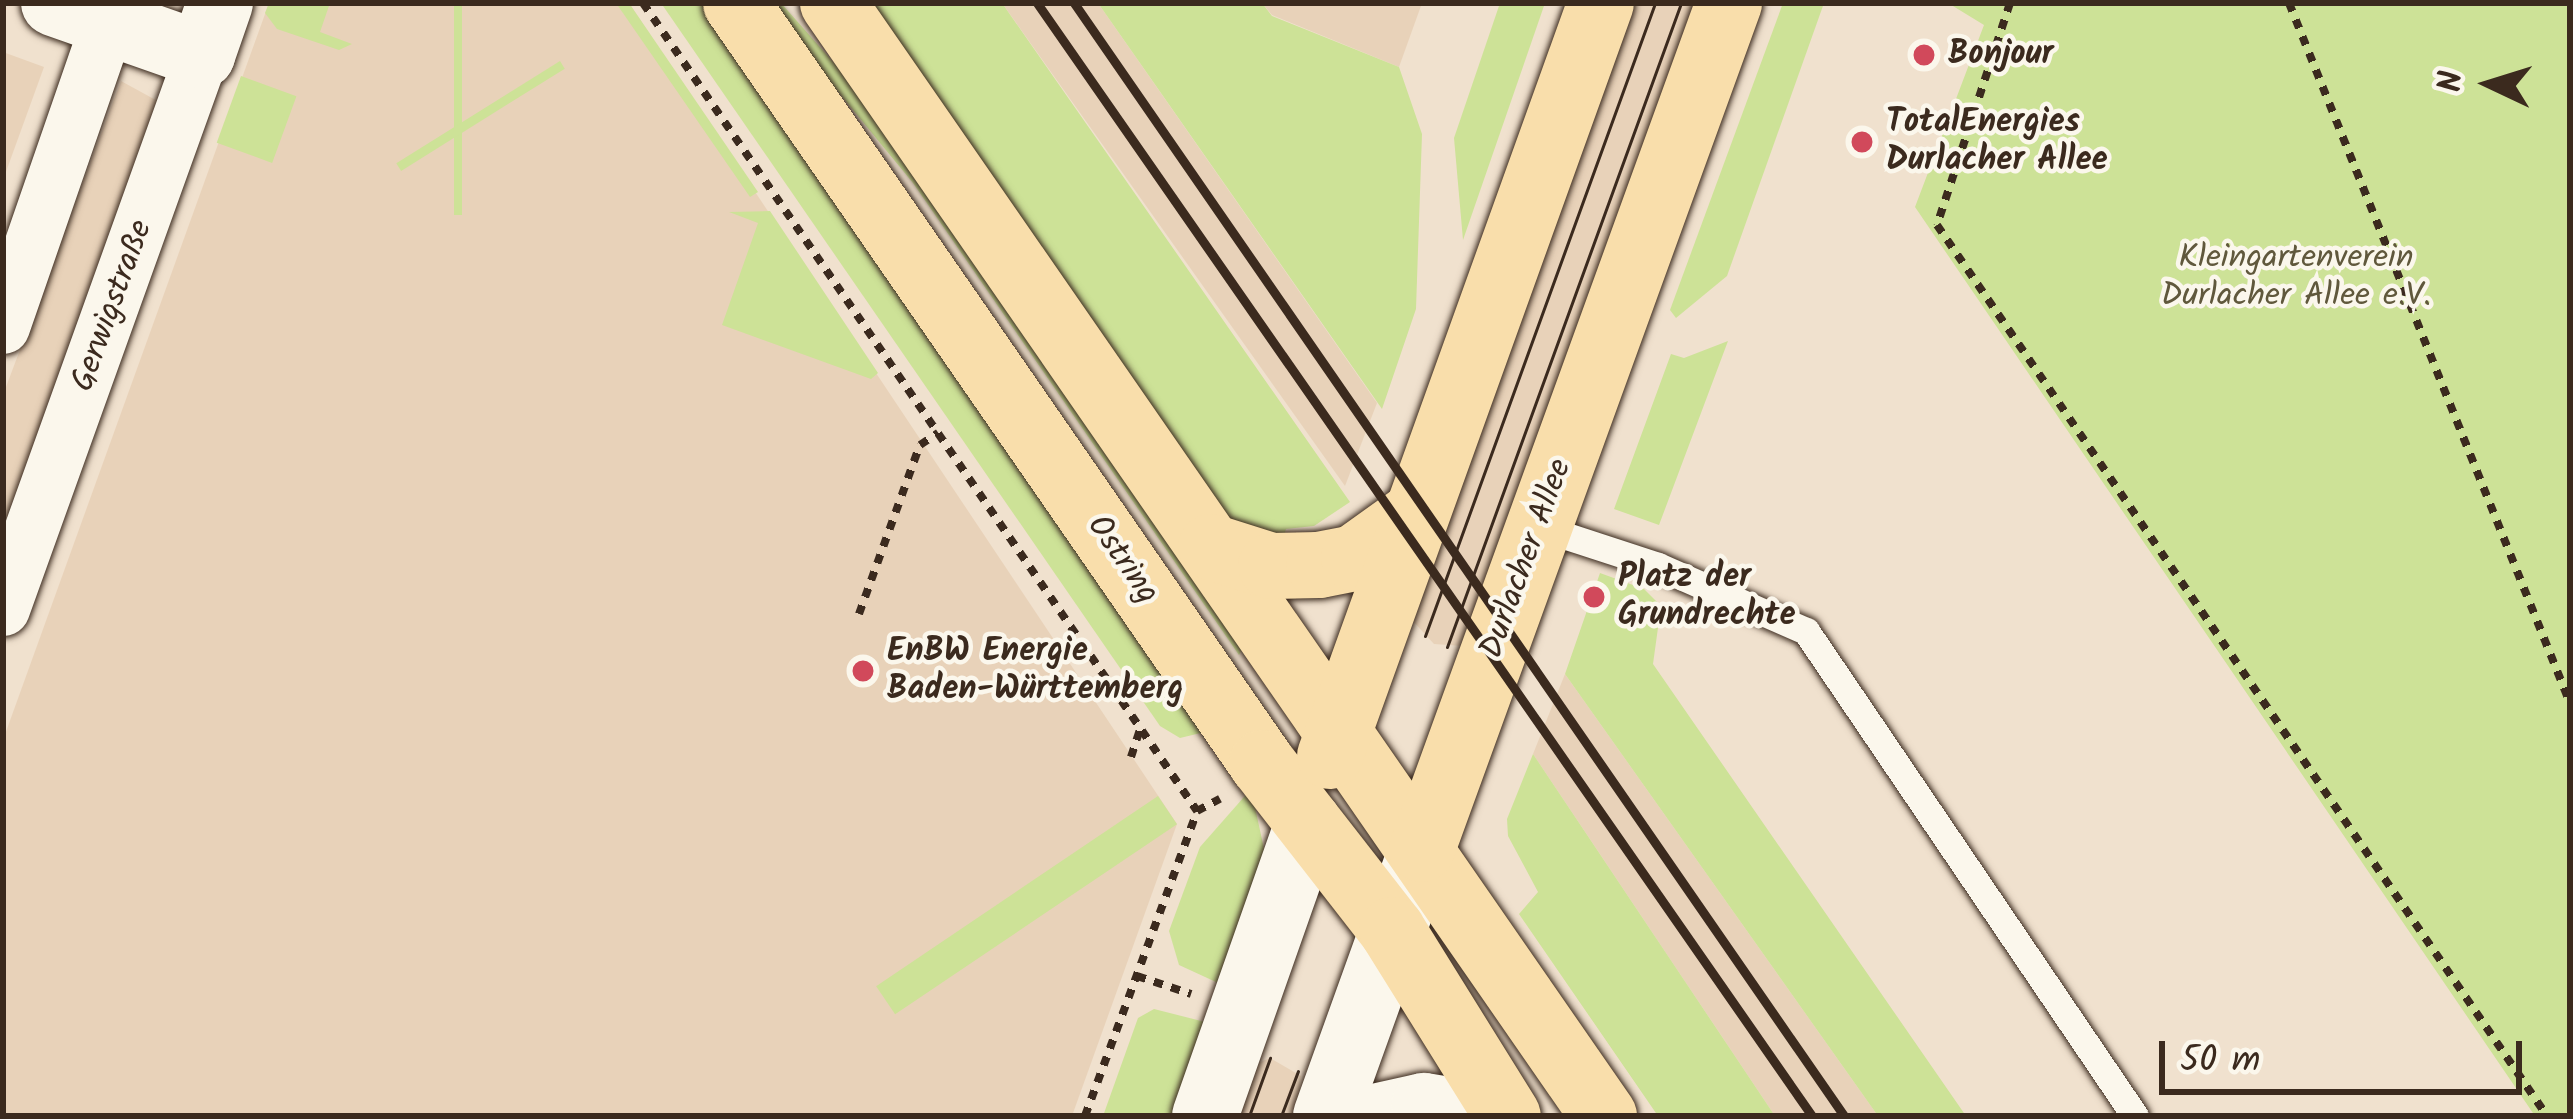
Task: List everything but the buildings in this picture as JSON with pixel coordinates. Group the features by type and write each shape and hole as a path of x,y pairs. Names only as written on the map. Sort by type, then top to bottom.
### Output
{"main road":[{"name":"Ostring","path":"736,3 1309,823 1392,930 1508,1116"},
{"path":"832,3 1604,1116"},
{"path":"1309,823 1410,518 1601,3"},
{"name":"Durlacher Allee","path":"1422,849 1729,3"},
{"path":"1211,547 1270,566 1319,566 1354,558 1410,518"}],"street":[{"path":"3,327 92,10 211,29"},
{"name":"Gerwigstraße","path":"3,609 211,29"},
{"path":"1205,1116 1309,823"},
{"name":"Durlacher Allee","path":"1326,1116 1422,849"},
{"path":"1378,1116 1424,1106 1485,1116"}],"lane":[{"path":"1539,527 1658,566 1806,631 2135,1116"}],"path":[{"path":"643,3 1197,811 1085,1116"},
{"path":"2010,3 1937,225 2547,1116"},
{"path":"2289,3 2570,703"},
{"path":"860,614 920,445 938,433"},
{"path":"1131,757 1141,728"}],"shaded area":[{"path":"269,3 629,3 1177,824 1072,1116 3,1116 3,740"},
{"path":"1002,3 1098,3 1377,403 1345,486"},
{"path":"1262,3 1422,3 1399,67 1272,15"},
{"path":"1636,3 1696,3 1463,646 1434,644 1412,620"},
{"path":"3,52 44,67 3,180"},
{"path":"121,81 163,104 3,569 3,395"},
{"path":"1565,674 1878,1116 1775,1116 1533,754"},
{"path":"1270,1058 1301,1076 1296,1116 1233,1116 1251,1066"}],"green space":[{"path":"269,3 330,3 320,32 352,44 339,50 277,29 265,13"},
{"path":"454,3 462,3 462,215 454,215"},
{"path":"616,3 629,3 758,192 750,197"},
{"path":"661,3 710,3 1213,730 1180,738 1160,726"},
{"path":"765,3 781,3 894,131 1246,641 1239,655 913,183"},
{"path":"859,3 1002,3 1350,502 1314,526 1286,529 1282,543 1266,542 1219,513"},
{"path":"1098,3 1262,3 1272,16 1399,67 1422,134 1416,309 1382,409"},
{"path":"1500,3 1545,3 1463,240 1454,138"},
{"path":"1783,3 1824,3 1727,276 1676,318 1670,310"},
{"name":"Kleingartenverein Durlacher Allee e.V.","path":"1948,3 2570,3 2570,1116 2535,1116 1915,207 1984,25"},
{"path":"560,61 565,69 401,171 396,163"},
{"path":"241,76 296,96 272,163 217,143"},
{"path":"770,211 878,373 871,379 722,325 758,223 729,212"},
{"path":"1728,341 1659,525 1614,509 1671,354 1684,358"},
{"path":"1600,573 1644,589 1661,606 1653,664 1966,1116 1878,1116 1565,674"},
{"path":"1533,754 1775,1116 1658,1116 1519,914 1538,892 1508,836 1507,819"},
{"path":"1251,789 1266,858 1229,988 1179,965 1169,931 1200,847"},
{"path":"1158,796 1177,824 895,1014 876,986"},
{"path":"1154,1009 1217,1025 1183,1116 1103,1116 1138,1018"}],"tram line":[{"path":"1425,636 1655,3"},
{"path":"1447,647 1681,3"},
{"path":"1249,1116 1270,1058"},
{"path":"1281,1116 1298,1071"}],"railway":[{"path":"1037,3 1812,1116"},
{"path":"1074,3 1844,1116"}],"place":[{"name":"Bonjour","path":"1924,55"},
{"name":"TotalEnergies Durlacher Allee","path":"1862,142"},
{"name":"Platz der Grundrechte","path":"1594,597"},
{"name":"EnBW Energie Baden-Württemberg","path":"863,671"}]}
